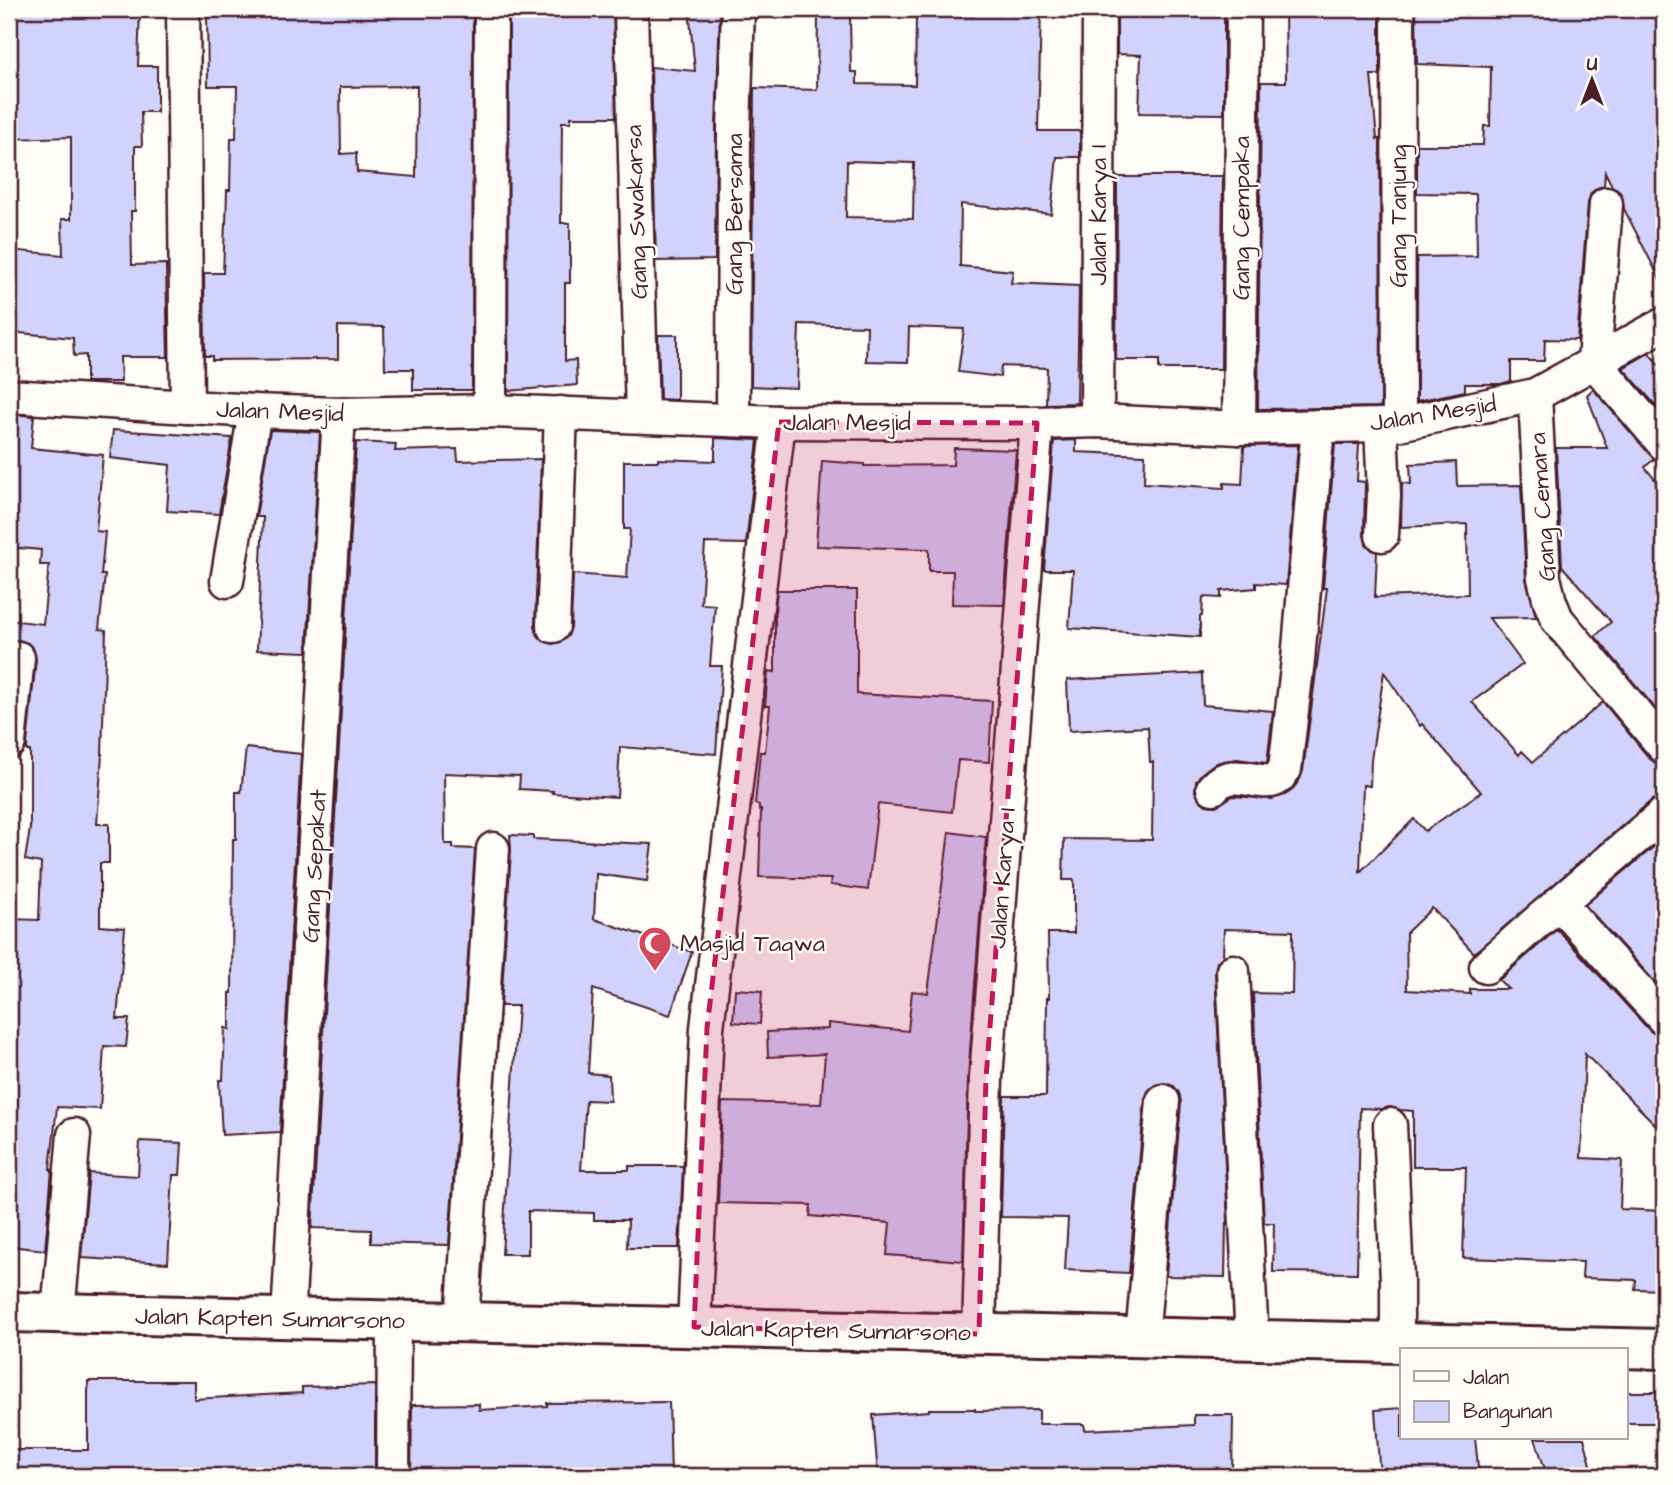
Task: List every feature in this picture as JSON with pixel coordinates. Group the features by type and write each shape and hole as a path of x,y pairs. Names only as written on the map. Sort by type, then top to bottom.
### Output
{"highway":[{"name":"Jalan Kapten Sumarsono","path":"9,1312 1619,1348"},
{"name":"Jalan Kapten Sumarsono","path":"1628,1348 1664,1349"}],"street":[{"path":"183,9 187,407"},
{"path":"490,411 491,9"},
{"name":"Gang Swakarsa","path":"631,9 642,416"},
{"name":"Gang Bersama","path":"733,420 734,129 738,9"},
{"name":"Jalan Karya I","path":"1097,421 1099,9"},
{"name":"Gang Cempaka","path":"1240,428 1243,9"},
{"name":"Gang Tanjung","path":"1382,535 1390,424 1398,9"},
{"path":"1606,204 1594,362 1664,444"},
{"name":"Jalan Mesjid","path":"9,396 339,414 490,411 779,422 1097,421 1240,428 1390,424 1535,395 1664,324"},
{"name":"Gang Cemara","path":"1535,395 1544,578 1549,602 1557,619 1664,747"},
{"path":"227,581 255,411"},
{"path":"553,626 561,413"},
{"name":"Gang Sepakat","path":"288,1318 339,414"},
{"path":"694,1327 707,1028 779,422"},
{"name":"Jalan Karya I","path":"979,1334 986,1077 1037,423"},
{"path":"1213,788 1219,781 1230,777 1272,781 1279,778 1285,769 1298,660 1318,426"},
{"path":"9,742 18,658"},
{"path":"1486,967 1664,814"},
{"path":"462,1322 493,849"},
{"path":"1559,903 1664,1020"},
{"path":"1233,971 1252,1340"},
{"path":"1142,1338 1163,1101"},
{"path":"1390,1125 1397,1280 1396,1343"},
{"path":"58,1313 74,1135"},
{"path":"393,1476 394,1320"}],"highlighted area":[{"path":"779,422 1037,423 986,1078 979,1334 694,1327 707,1028"}],"building":[{"path":"9,9 140,9 138,66 157,66 157,112 141,112 142,146 135,146 135,211 131,211 132,265 166,264 168,357 120,357 121,382 86,382 86,355 74,356 73,338 9,332 9,250 63,255 62,219 71,219 71,137 11,139"},
{"path":"244,9 473,9 472,390 413,390 413,369 385,369 384,327 338,326 338,359 212,360 212,356 205,356 204,273 223,273 231,138 236,138 237,86 208,86 207,13 244,13","holes":["417,86 416,177 357,172 356,153 341,154 340,87"]},
{"path":"509,9 613,9 616,117 571,117 571,122 562,122 561,223 570,223 570,283 565,283 565,361 576,360 577,385 508,391"},
{"path":"689,9 720,9 715,260 656,261 651,67 695,71"},
{"path":"974,9 1041,9 1038,131 1080,131 1080,157 1057,157 1051,214 961,204 960,266 1013,271 1011,283 1079,286 1077,403 1046,404 1047,368 1001,366 1000,377 958,372 964,329 909,327 908,362 866,361 867,326 799,324 797,388 751,386 754,88 817,90 818,15 850,15 851,72 857,72 857,84 915,85 916,15 974,16","holes":["847,161 914,163 913,219 846,217"]},
{"path":"1117,9 1224,9 1224,114 1139,113 1141,55 1117,54"},
{"path":"1285,9 1380,9 1380,75 1371,75 1377,139 1380,139 1381,407 1258,409 1261,82 1286,82"},
{"path":"1416,9 1664,9 1664,287 1624,209 1622,195 1613,188 1605,172 1604,186 1591,193 1588,203 1577,340 1545,339 1544,361 1511,361 1511,381 1501,384 1465,384 1465,391 1417,401 1417,257 1477,256 1476,194 1417,193 1417,145 1483,145 1484,126 1490,126 1491,67 1417,64"},
{"path":"1223,176 1221,369 1159,369 1159,360 1116,360 1117,177"},
{"path":"658,335 677,335 677,400 660,399"},
{"path":"1649,353 1664,371 1664,415 1623,368"},
{"path":"1593,389 1654,459 1645,467 1664,491 1664,719 1595,636 1611,622 1562,566 1556,448 1607,448 1587,395"},
{"path":"9,414 34,416 31,448 103,455 96,531 105,532 101,575 105,575 99,629 106,630 97,824 109,824 109,863 100,863 100,926 125,928 117,1019 129,1019 126,1047 104,1046 100,1109 57,1107 45,1250 9,1246 9,919 39,920 41,863 25,860 30,829 30,751 27,751 27,744 36,659 34,650 28,643 19,640 9,643 9,620 43,624 49,565 40,565 41,550 9,547"},
{"path":"113,430 232,438 219,514 167,511 170,465 110,458"},
{"path":"270,430 320,432 307,652 257,650 263,517 256,517"},
{"path":"715,438 758,440 746,544 705,543 701,604 715,605 710,666 722,666 716,754 620,747 617,797 519,789 520,776 444,773 445,844 453,844 453,848 475,849 449,1245 371,1243 371,1230 312,1228 356,442 396,444 395,451 457,449 458,461 541,459 535,625 537,634 543,641 553,644 568,636 571,627 573,574 627,578 630,529 624,529 624,461 715,461"},
{"path":"1076,440 1076,452 1145,455 1144,483 1224,488 1224,483 1242,484 1244,446 1298,445 1286,585 1256,583 1256,588 1221,591 1221,598 1203,597 1200,637 1069,628 1073,570 1044,570 1054,441"},
{"path":"1335,444 1359,444 1357,481 1365,482 1364,535 1366,544 1377,552 1375,597 1468,594 1467,524 1401,527 1402,483 1411,484 1410,464 1456,462 1457,486 1521,485 1526,579 1536,617 1489,618 1523,664 1472,702 1519,755 1522,751 1533,762 1603,702 1650,759 1664,765 1664,796 1652,800 1474,953 1432,908 1406,933 1407,990 1470,994 1470,989 1508,989 1499,980 1557,929 1650,1031 1664,1037 1664,1133 1585,1054 1581,1158 1622,1160 1620,1209 1664,1211 1664,1290 1635,1289 1636,1280 1582,1278 1583,1262 1463,1258 1466,1167 1413,1167 1413,1111 1390,1107 1360,1108 1357,1273 1273,1272 1274,1223 1264,1223 1253,993 1292,994 1293,931 1224,929 1223,956 1217,962 1215,971 1228,1223 1225,1277 1166,1276 1181,1103 1174,1086 1165,1083 1155,1085 1148,1091 1145,1099 1129,1273 1065,1270 1068,1218 1001,1217 1004,1096 1046,1096 1048,933 1074,933 1074,880 1063,880 1064,839 1152,840 1153,762 1150,762 1148,727 1069,731 1067,680 1202,673 1203,705 1273,711 1267,763 1237,759 1214,764 1196,781 1195,791 1199,799 1206,805 1216,806 1233,796 1272,799 1285,795 1299,781 1303,771 1327,588 1323,588","holes":["1384,672 1420,726 1422,724 1481,792 1425,831 1414,819 1360,872 1363,785 1370,786 1371,760"]},
{"path":"954,448 1016,450 1004,605 952,604 953,571 929,571 929,549 816,546 822,461 864,466 953,465"},
{"path":"777,590 857,590 857,694 992,701 989,762 958,760 952,812 878,804 868,890 830,885 831,879 759,877 761,810 759,805 755,804 760,752 765,752 770,706 765,706 768,671 775,672"},
{"path":"246,748 301,754 280,1132 222,1135 219,1080 223,1080 225,1028 230,1029 233,839 236,839 236,792 241,792"},
{"path":"949,832 986,837 968,1077 963,1261 887,1255 890,1223 810,1216 811,1205 718,1203 722,1102 821,1104 825,1054 768,1057 767,1032 828,1029 828,1023 908,1031 912,991 928,993"},
{"path":"510,835 533,836 533,839 652,844 647,881 596,874 594,919 692,952 670,1015 593,989 588,1073 609,1075 610,1101 586,1100 581,1170 629,1170 629,1166 683,1166 679,1248 627,1248 628,1220 594,1220 594,1213 528,1211 528,1254 502,1254 518,1006 501,1006"},
{"path":"1664,838 1664,992 1585,905"},
{"path":"735,989 762,991 760,1024 733,1022"},
{"path":"140,1141 182,1143 180,1175 173,1175 168,1263 81,1258 89,1173 138,1176"},
{"path":"88,1381 194,1381 194,1399 302,1393 302,1387 375,1385 375,1476 9,1476 9,1450 88,1450"},
{"path":"1628,1392 1664,1392 1664,1423 1628,1423"},
{"path":"669,1402 671,1475 411,1476 412,1405 479,1404 479,1410 547,1406 547,1403"},
{"path":"1400,1408 1400,1440 1475,1440 1479,1476 1380,1476 1375,1410"},
{"path":"929,1409 1039,1410 1039,1424 1084,1424 1085,1430 1194,1425 1194,1415 1233,1415 1232,1476 878,1476 873,1415"},
{"path":"1536,1440 1585,1440 1594,1476 1547,1476"}],"place":[{"name":"Masjid Taqwa","path":"655,973"}]}
